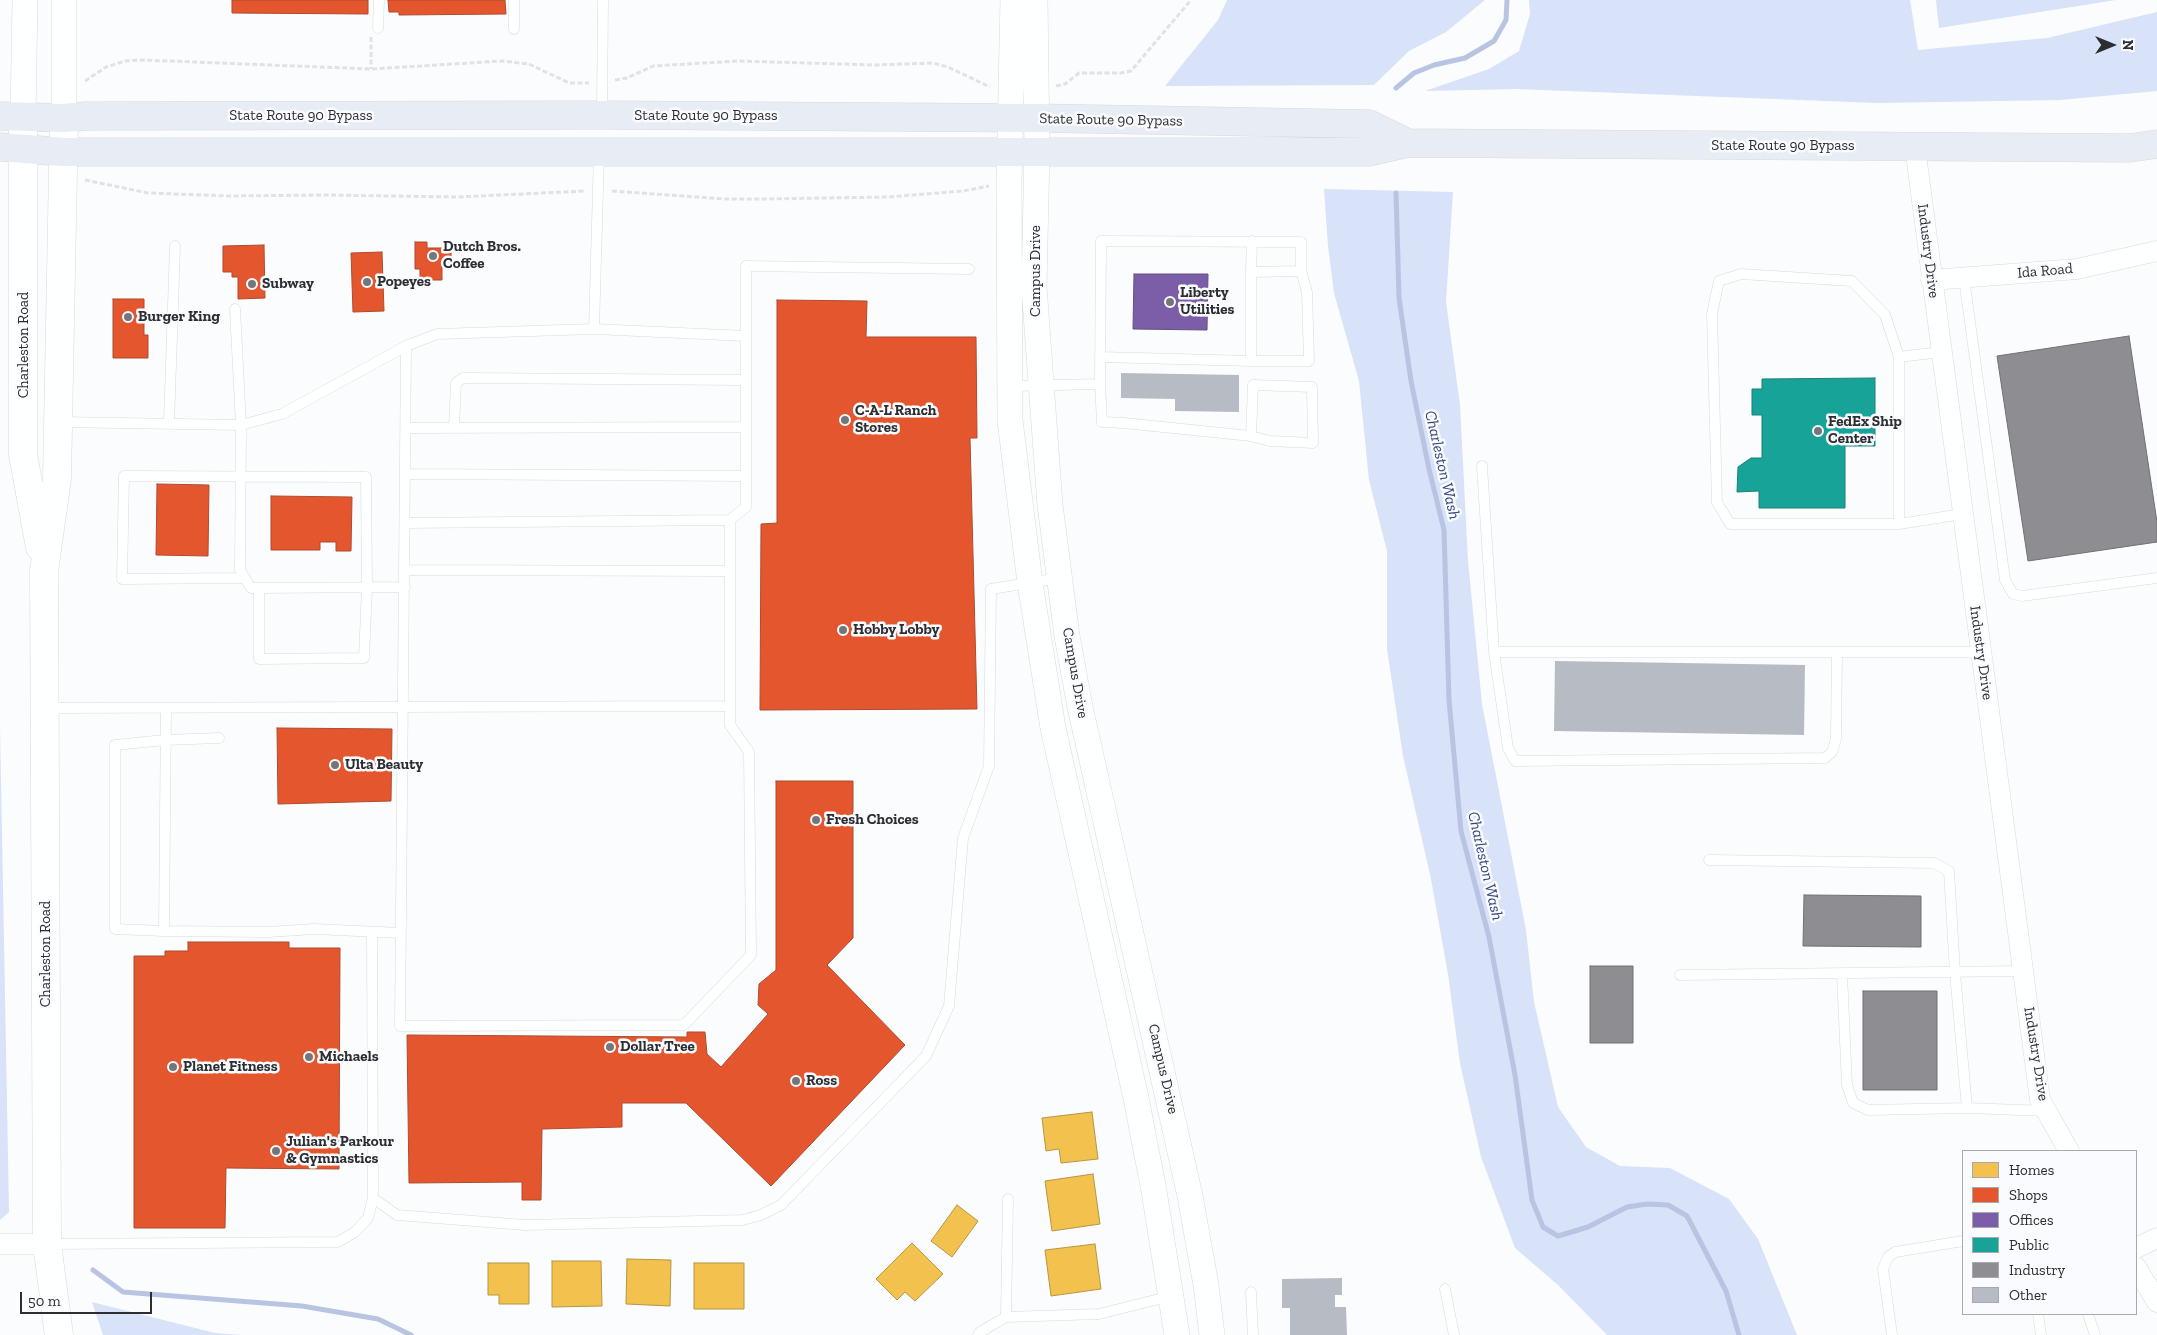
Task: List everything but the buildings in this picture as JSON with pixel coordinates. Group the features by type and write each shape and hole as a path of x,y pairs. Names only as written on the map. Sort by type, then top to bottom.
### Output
{"highway":[{"name":"State Route 90 Bypass","path":"12,117 602,115 1024,118 1369,124 1408,143"},
{"name":"State Route 90 Bypass","path":"12,147 64,152 599,150 1368,152 1408,143 2129,148 2157,144"}],"main road":[{"name":"Charleston Road","path":"12,117 23,455 44,571"},
{"name":"Charleston Road","path":"59,1335 47,1244 44,571 57,479 64,118"}],"street":[{"path":"12,117 25,0"},
{"path":"64,0 64,118"},
{"name":"Campus Drive","path":"1013,0 1024,90 1024,151 1040,386 1050,505 1059,578 1080,707 1190,1196 1206,1285 1212,1335"},
{"name":"Campus Drive","path":"1024,90 1035,0"},
{"name":"Industry Drive","path":"1914,147 2040,1100 2068,1150"},
{"name":"Campus Drive","path":"1024,151 1009,182 1009,386 1010,420 1030,583 1053,728 1136,1098 1172,1296 1177,1335"},
{"name":"Ida Road","path":"1931,280 2077,268 2157,251"},
{"path":"2137,1248 2157,1238"},
{"path":"0,1244 47,1244"},
{"path":"2137,1269 2157,1302"}],"lane":[{"path":"378,28 379,0"},
{"path":"514,0 514,30"},
{"path":"602,115 603,0"},
{"path":"594,328 599,150"},
{"path":"1100,358 1309,361 1307,292 1301,271 1301,242 1101,241 1100,358 1100,384 1102,422 1251,436 1270,441 1313,443 1312,387 1253,385 1251,436"},
{"path":"1251,361 1252,241"},
{"path":"169,424 175,246"},
{"path":"405,523 730,520 746,507 746,266 969,268"},
{"path":"1251,272 1301,271"},
{"path":"1899,524 1899,357 1884,315 1852,281 1741,274 1720,281 1712,314 1717,502 1730,524 1899,524 1962,514"},
{"path":"1964,278 2004,580 2013,594 2022,596 2157,578"},
{"path":"235,309 241,425 240,570 251,588 405,588"},
{"path":"58,422 241,425 282,414 406,346 436,334 594,328 746,336"},
{"path":"406,346 400,1026 684,1025 751,955 749,752 730,725 730,520"},
{"path":"1899,357 1941,352"},
{"path":"454,428 456,383 463,378 746,380"},
{"path":"1009,386 1100,384"},
{"path":"406,428 746,427"},
{"path":"1482,466 1494,652 1508,748 1515,760 1532,762 1825,758 1832,752 1836,739 1837,652"},
{"path":"405,474 746,476"},
{"path":"245,578 122,579 124,476 240,478 366,477 367,588 364,658 258,659 258,588"},
{"path":"405,570 729,571"},
{"path":"373,1198 397,1216 525,1225 743,1220 761,1215 781,1205 926,1056 949,1006 963,838 989,766 991,590 1059,578"},
{"path":"1494,652 1981,652"},
{"path":"45,708 730,706"},
{"path":"164,931 166,708"},
{"path":"219,738 165,740 115,745 115,929 259,932 314,929 401,933"},
{"path":"1709,860 1934,862 1949,871 1955,973 1967,1108"},
{"path":"47,1244 338,1242 355,1232 368,1218 373,1198 372,932"},
{"path":"1680,975 2023,971"},
{"path":"1842,974 1847,1086 1853,1103 1868,1110 1967,1108 2047,1111"},
{"path":"1006,1318 1008,1199"},
{"path":"1892,1335 1883,1269 1888,1257 1895,1252 1962,1241"},
{"path":"1445,1289 1454,1335"},
{"path":"1251,1292 1253,1335"},
{"path":"978,1335 980,1332 1006,1318 1099,1314 1172,1296"},
{"path":"2038,1315 2041,1335"},
{"path":"2088,1315 2095,1335"}],"path":[{"path":"81,83 106,67 144,60 371,69 502,62 529,64 569,83 603,82 628,78 653,66 687,64 738,62 876,65 933,63 948,66 987,87 1024,90 1065,84 1079,73 1120,73 1131,71 1191,0"},
{"path":"85,180 148,193 228,196 458,197 598,190 724,199 888,197 963,191 1009,182"}],"shaded area":[{"path":"1227,0 1485,0 1446,32 1409,51 1374,85 1165,86 1218,20"},
{"path":"1529,0 1910,0 1918,50 2047,38 2157,12 2157,91 2060,100 1878,103 1516,89 1425,91 1489,69 1519,51 1530,14"},
{"path":"1936,0 2116,0 1939,28"},
{"path":"1324,189 1453,192 1446,302 1460,405 1468,561 1482,704 1526,930 1534,1002 1558,1107 1586,1147 1620,1166 1670,1168 1729,1199 1758,1239 1797,1335 1607,1335 1558,1285 1515,1248 1481,1157 1460,1063 1448,974 1431,879 1403,756 1387,649 1387,551 1369,480 1359,381 1334,293"},
{"path":"0,726 9,1212 0,1220"},
{"path":"92,1302 215,1333 241,1335 103,1335"}],"waterway":[{"path":"1396,88 1414,73 1434,65 1465,58 1494,41 1506,20 1507,0"},
{"name":"Charleston Wash","path":"1396,193 1399,298 1411,381 1444,530 1449,700 1461,831 1489,937 1515,1075 1532,1200 1543,1227 1558,1236 1588,1227 1627,1207 1647,1204 1668,1205 1687,1216 1726,1291 1739,1335"},
{"path":"93,1270 123,1292 302,1306 378,1319 411,1335"}],"place":[{"name":"Dutch Bros. Coffee","path":"433,256"},
{"name":"Popeyes","path":"367,282"},
{"name":"Subway","path":"252,284"},
{"name":"Liberty Utilities","path":"1170,302"},
{"name":"Burger King","path":"128,317"},
{"name":"C-A-L Ranch Stores","path":"845,420"},
{"name":"FedEx Ship Center","path":"1818,431"},
{"name":"Hobby Lobby","path":"843,630"},
{"name":"Ulta Beauty","path":"335,765"},
{"name":"Fresh Choices","path":"816,820"},
{"name":"Dollar Tree","path":"610,1047"},
{"name":"Michaels","path":"309,1057"},
{"name":"Planet Fitness","path":"173,1067"},
{"name":"Ross","path":"796,1081"},
{"name":"Julian's Parkour & Gymnastics","path":"276,1151"}]}
